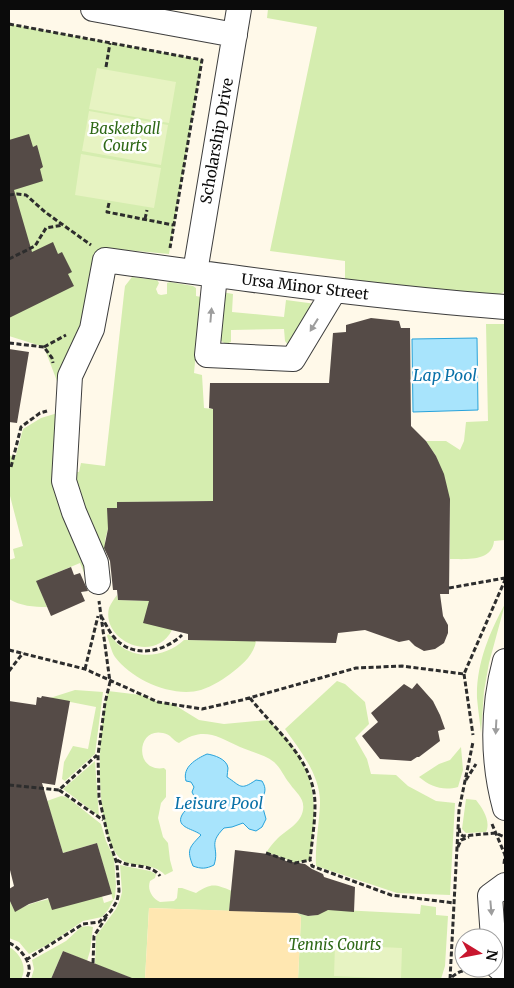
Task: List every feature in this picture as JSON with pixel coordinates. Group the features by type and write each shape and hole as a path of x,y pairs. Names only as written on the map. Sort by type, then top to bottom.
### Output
{"street":[{"path":"93,9 235,35"},
{"name":"Scholarship Drive","path":"240,9 235,35 205,274 207,355 293,359 334,291"},
{"path":"98,582 96,563 74,512 64,481 70,376 92,329 105,260"},
{"name":"Ursa Minor Street","path":"105,260 416,301 505,307"},
{"path":"505,662 496,708 495,744 505,808"},
{"path":"492,928 490,896 505,885"}],"path":[{"path":"9,24 202,60 169,254"},
{"path":"106,67 110,43"},
{"path":"9,195 26,196 97,250 105,260"},
{"path":"109,203 107,212 173,225"},
{"path":"145,219 147,210"},
{"path":"9,259 35,246 46,228 63,225"},
{"path":"9,343 44,347 52,358 54,366"},
{"path":"11,467 21,427 40,413 62,407 68,410"},
{"path":"449,588 505,579"},
{"path":"9,650 85,669 110,682 158,702 202,709 250,698 356,668 402,666 464,674 505,579"},
{"path":"99,613 114,637 129,649 145,652 160,649 174,642 182,635"},
{"path":"85,669 99,613"},
{"path":"93,963 94,936 111,912 120,892 116,859 103,820 99,797 98,755 104,703 110,682 99,613"},
{"path":"9,671 23,653"},
{"path":"250,698 294,747 309,776 315,804 310,860 312,866 391,895 454,903"},
{"path":"451,978 459,812 473,740"},
{"path":"59,790 98,755"},
{"path":"9,785 59,790 103,820"},
{"path":"459,812 460,834 472,836"},
{"path":"456,852 461,840 472,836 495,833 505,837"},
{"path":"266,853 295,863 310,860"},
{"path":"116,859 125,864 152,868 160,876"},
{"path":"26,960 83,924 99,922 111,912"},
{"path":"9,943 15,945 26,960 30,970 26,979"}],"green space":[{"path":"268,9 505,9 505,291 496,297 345,280 345,261 270,251 317,27 267,18"},
{"name":"Basketball Courts","path":"9,24 202,60 169,254 105,248 95,316 68,410 44,347 9,336"},
{"path":"97,68 176,82 169,123 89,109"},
{"name":"Basketball Courts","path":"89,111 168,125 161,165 82,151"},
{"path":"81,154 161,168 154,208 75,195"},
{"path":"132,277 157,280 159,283 156,289 158,294 161,295 167,294 167,283 170,282 193,286 196,288 196,296 201,297 194,373 202,375 204,408 213,409 213,501 117,502 117,508 108,508 105,558 70,471 79,472 81,463 105,466 125,286"},
{"path":"222,292 233,294 232,312 284,317 286,300 316,304 288,345 285,341 284,329 231,330 231,342 226,344 218,339"},
{"path":"486,324 505,324 505,540 494,541 492,548 483,556 470,559 450,559 450,504 436,456 426,441 446,441 460,450 464,441 466,422 488,421"},
{"path":"61,412 88,582 80,563 37,581 47,607 27,606 9,599 9,560 15,558 13,549 23,546 9,492 9,456 16,455 23,429 41,418"},
{"path":"117,595 118,600 149,601 172,630 164,640 153,646 142,647 131,644 121,638 113,630 109,620 109,608"},
{"path":"505,604 489,663 484,691 481,733 477,686 481,661 494,626"},
{"path":"108,634 127,650 144,655 169,650 184,640 256,641 248,658 238,668 210,686 190,692 166,689 142,680 132,673 115,657 107,636"},
{"path":"337,681 345,684 365,702 369,724 355,738 367,759 371,774 396,775 408,786 436,801 455,803 450,895 397,893 316,866 320,804 317,783 308,764 285,729"},
{"path":"75,690 103,692 95,754 65,781 62,779 64,762 73,746 88,749 96,707 50,698"},
{"path":"108,691 141,695 158,702 173,704 199,720 224,724 268,720 291,744 302,762 312,789 314,816 310,860 295,863 266,853 278,838 300,819 303,810 303,802 274,762 262,755 210,734 195,735 179,743 166,734 154,733 144,743 142,750 143,758 147,764 154,768 164,768 166,770 166,797 161,803 158,818 163,837 168,843 173,871 165,875 149,866 127,863 122,860 112,847 102,805 100,753 104,707"},
{"path":"461,747 463,770 458,787 447,789 437,787 419,777 439,764 450,760"},
{"path":"95,761 99,816 63,789"},
{"path":"61,796 67,797 101,824 114,858 115,897 102,917 83,921 49,944 29,954 19,942 9,938 9,899 15,911 47,899 102,896 104,903 113,900 97,843 63,853 47,801"},
{"path":"466,799 476,800 486,815 488,824 486,832 466,833 462,829"},
{"path":"120,865 156,874 155,878 150,881 149,888 153,896 160,902 174,901 177,898 178,888 196,893 210,886 232,891 229,911 149,908 145,979 128,979 129,977 95,964 96,936 116,909 120,900 122,892"},
{"name":"Tennis Courts","path":"421,905 436,907 436,915 448,916 445,966 441,979 298,979 301,917 297,913 308,916 317,915 322,909 420,914"},
{"path":"81,927 93,927 87,961 63,951 51,979 31,979 34,969 32,960 66,941"},
{"path":"335,945 402,948 401,979 334,976"},
{"path":"9,947 22,961 24,970 21,979 9,979"}],"sand":[{"path":"149,908 297,913 301,917 298,979 145,979"}],"water":[{"name":"Lap Pool","path":"477,338 478,410 413,412 412,339"},
{"name":"Leisure Pool","path":"207,754 216,756 225,762 228,768 227,777 238,785 247,785 256,780 262,781 265,791 261,801 266,819 262,827 256,831 249,829 243,823 224,828 216,838 214,865 201,868 193,866 190,849 201,835 183,825 181,819 184,812 191,808 195,798 192,792 194,787 191,782 186,781 186,772 194,761"}],"building":[{"path":"29,134 33,147 37,145 43,167 40,169 43,181 14,190 32,252 53,242 58,254 62,252 72,272 68,274 74,286 9,318 9,140"},
{"path":"371,318 399,321 401,328 410,328 411,426 426,441 436,456 444,474 450,499 449,594 440,594 443,616 448,625 448,633 444,643 435,649 424,651 409,640 399,642 365,630 338,633 336,643 188,640 188,634 143,623 149,601 118,600 117,590 113,590 110,561 104,548 108,529 107,508 117,508 117,502 213,501 213,409 209,408 210,383 329,383 333,333 346,332 346,325"},
{"path":"9,349 29,352 17,423 9,422"},
{"path":"71,567 74,575 80,573 88,591 81,592 85,601 51,616 36,581"},
{"path":"417,683 433,701 440,715 445,729 438,731 440,741 411,761 380,759 362,736 378,722 371,713 404,684 412,689"},
{"path":"42,696 70,701 55,785 42,783 63,853 97,843 112,894 52,910 48,898 29,904 15,912 9,899 9,889 14,886 9,866 9,701 36,705 37,697 41,698"},
{"path":"235,850 276,855 286,861 305,864 323,874 324,877 355,887 354,912 328,910 318,915 308,916 297,913 229,911"},
{"path":"63,951 132,978 132,979 51,979"}]}
